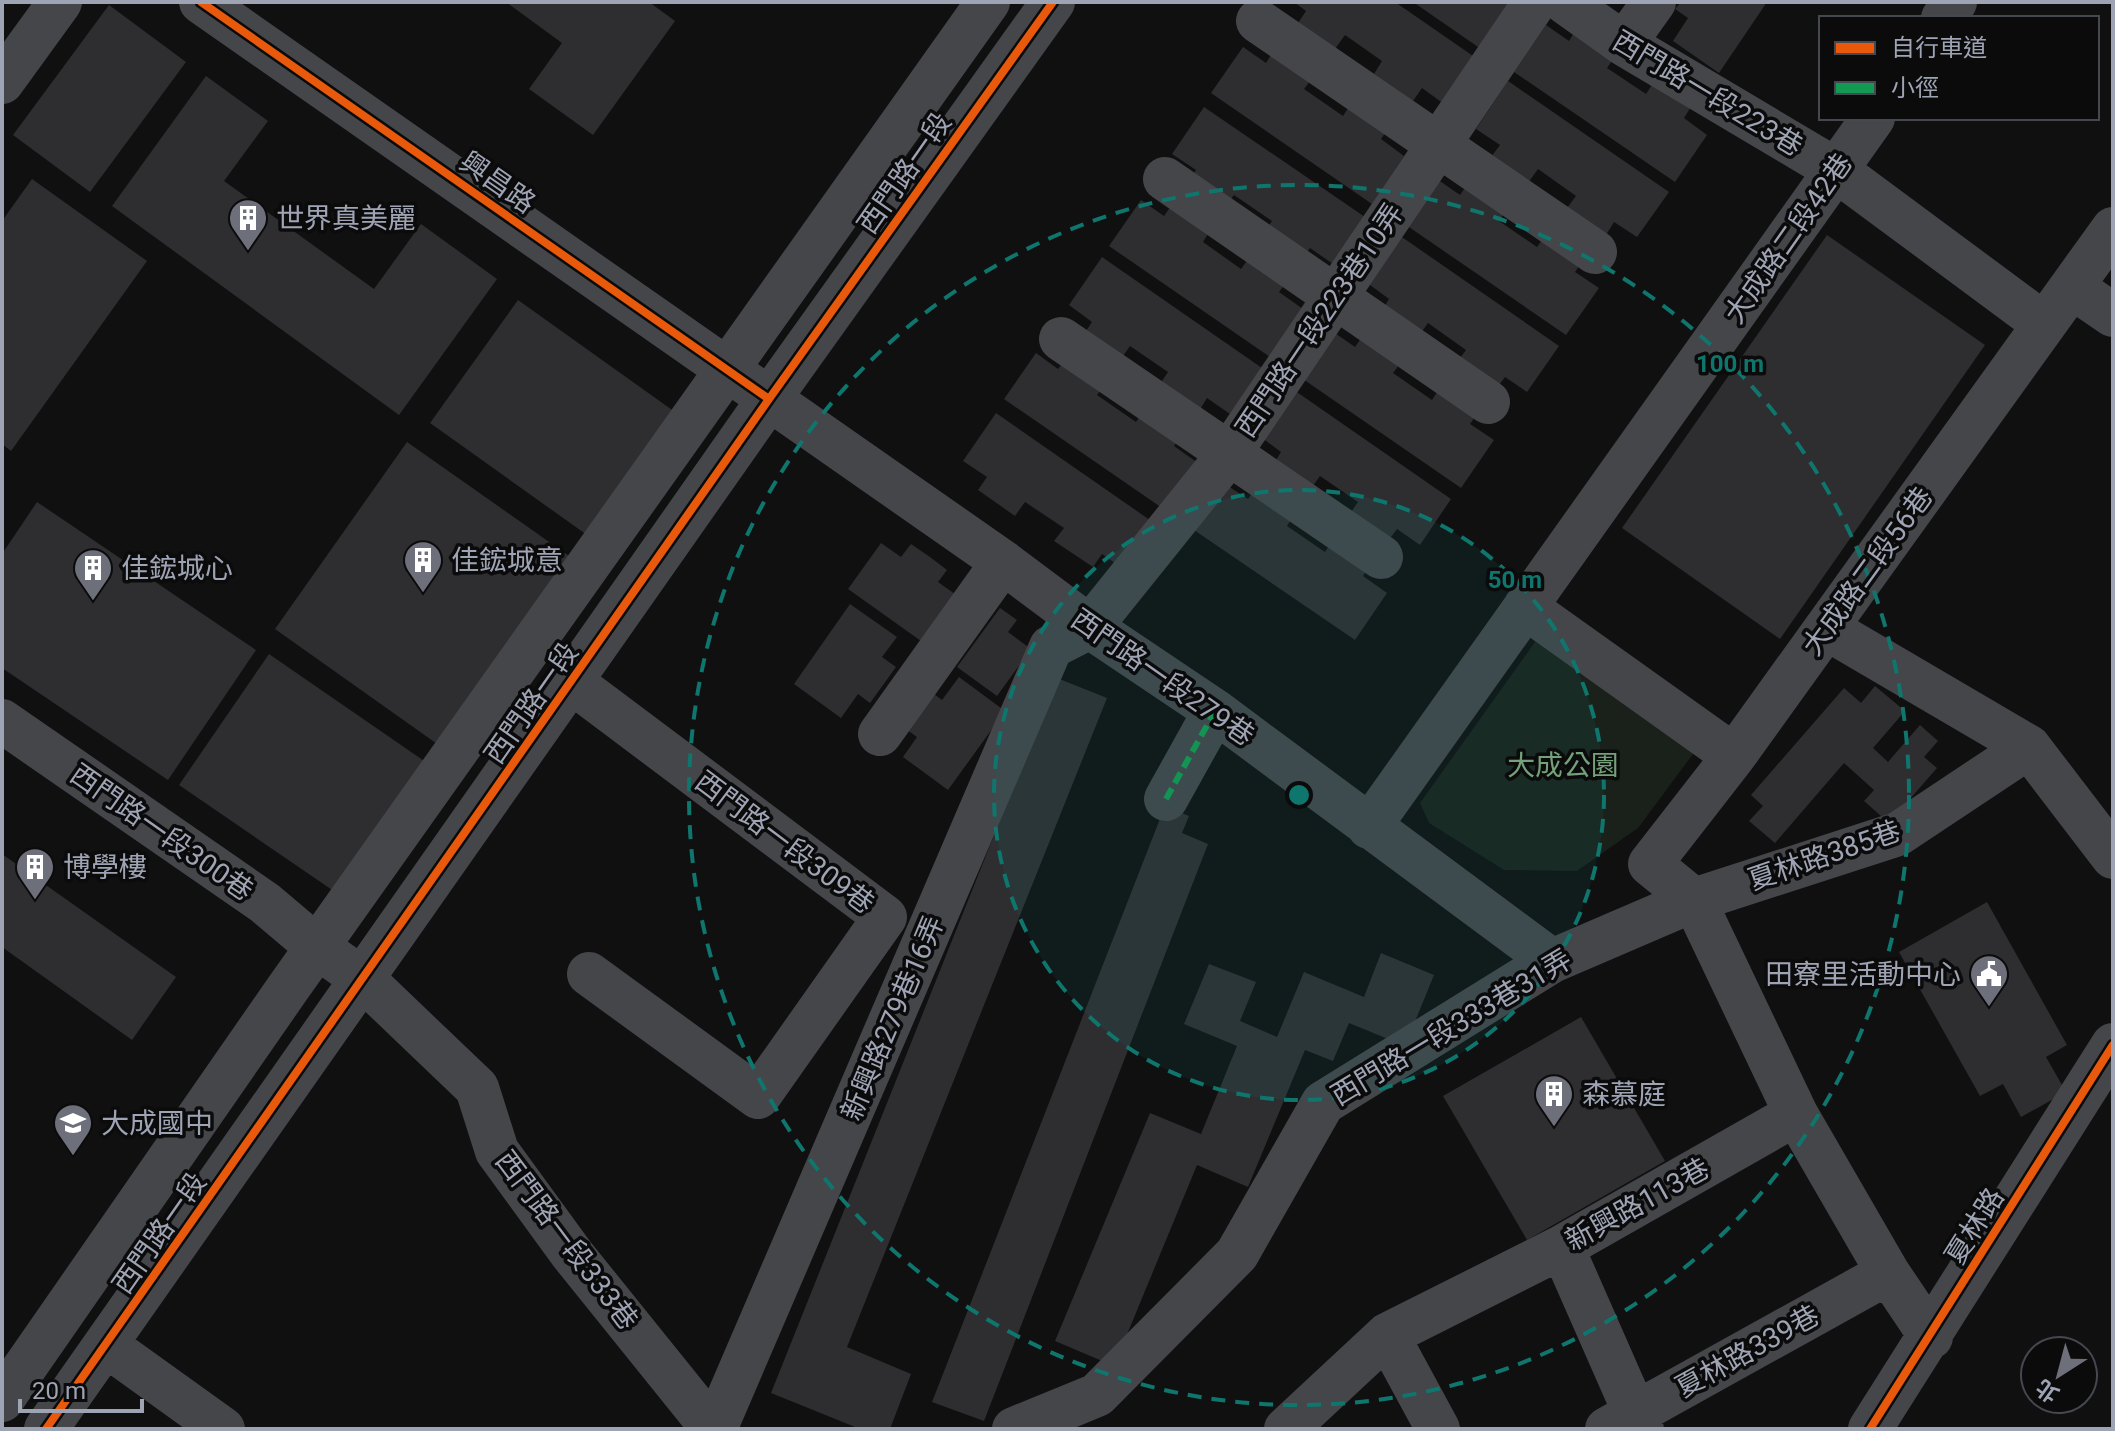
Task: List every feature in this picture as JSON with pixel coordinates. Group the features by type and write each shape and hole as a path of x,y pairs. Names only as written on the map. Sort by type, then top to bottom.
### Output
{"street":[{"path":"2,82 60,2"},
{"name":"興昌路","path":"201,2 769,399"},
{"name":"西門路一段","path":"2,1400 317,947 988,2"},
{"name":"西門路一段","path":"46,1429 573,683 769,399 1053,2"},
{"name":"西門路一段223巷10弄","path":"1090,627 1229,454 1535,2"},
{"name":"西門路一段223巷","path":"1565,2 1624,44 1836,170 2044,324"},
{"path":"1624,44 1654,2"},
{"path":"1258,21 1595,252"},
{"name":"大成路二段42巷","path":"1369,827 1872,120"},
{"path":"1165,179 1488,402"},
{"name":"大成路二段56巷","path":"1694,900 1650,864 1734,756 2113,229"},
{"path":"2072,287 2113,315"},
{"path":"1061,339 1381,557"},
{"name":"西門路一段279巷","path":"769,399 1003,562 1090,627 1215,711 1552,961"},
{"path":"880,734 1003,562"},
{"path":"1525,607 1734,756"},
{"name":"新興路279巷16弄","path":"714,1429 1051,647 1090,627"},
{"path":"1826,628 2029,747 2113,857"},
{"name":"西門路一段309巷","path":"573,683 885,917 758,1097 589,974"},
{"path":"1166,799 1215,711"},
{"name":"西門路一段300巷","path":"2,721 265,903 317,947 364,980"},
{"name":"夏林路385巷","path":"1694,900 1898,834 2029,747"},
{"path":"1694,900 1796,1114 1888,1273 1931,1337"},
{"name":"西門路一段333巷31弄","path":"1014,1429 1097,1395 1237,1254 1323,1103 1552,961 1694,900"},
{"name":"西門路一段333巷","path":"364,980 477,1088 497,1151 572,1254 714,1429"},
{"name":"夏林路","path":"1870,1429 2113,1045"},
{"name":"新興路113巷","path":"1286,1429 1387,1335 1562,1247 1796,1114"},
{"path":"1562,1247 1628,1424"},
{"name":"夏林路339巷","path":"1628,1424 1888,1273"},
{"path":"1387,1335 1438,1429"},
{"path":"106,1345 223,1429"}],"green space":[{"name":"大成公園","path":"1540,635 1699,746 1638,828 1577,871 1504,870 1429,823 1420,803"}],"building":[{"path":"506,2 649,2 675,21 593,135 529,89 562,43"},
{"path":"1294,2 1395,2 1476,58 1444,104 1422,88 1413,101 1374,74 1382,61 1345,35 1335,49 1298,23 1306,11"},
{"path":"1413,2 1514,2 1481,49"},
{"path":"1681,2 1767,2 1719,73 1673,41 1688,18 1675,9"},
{"path":"109,5 186,62 90,192 13,135"},
{"path":"1546,25 1569,41 1577,28 1616,55 1607,68 1646,94 1655,80 1692,105 1684,118 1707,135 1675,182 1514,72"},
{"path":"1243,47 1266,63 1274,50 1313,77 1304,89 1343,116 1352,102 1389,127 1381,139 1404,156 1372,204 1211,93"},
{"name":"世界真美麗","path":"206,76 268,121 224,181 374,289 421,224 497,279 399,415 112,206"},
{"path":"1508,81 1669,192 1637,237 1614,222 1606,235 1567,208 1576,196 1538,169 1528,183 1491,157 1500,145 1476,129"},
{"path":"1204,107 1365,217 1333,264 1310,248 1302,260 1263,234 1272,221 1234,195 1224,208 1187,183 1196,170 1172,154"},
{"path":"32,179 147,261 11,451 2,444 2,221"},
{"path":"1437,179 1460,195 1469,182 1508,208 1499,221 1537,247 1547,233 1584,259 1575,272 1599,288 1566,335 1406,225"},
{"path":"1141,200 1164,216 1173,203 1211,229 1203,242 1241,269 1251,255 1288,280 1279,292 1303,309 1270,357 1109,246"},
{"path":"1399,235 1559,346 1527,392 1505,377 1496,389 1457,362 1466,350 1428,323 1418,337 1381,312 1389,299 1366,282"},
{"path":"1827,235 1985,345 1780,639 1622,528"},
{"path":"1102,257 1262,368 1230,414 1207,398 1199,411 1160,384 1168,372 1130,346 1121,359 1084,334 1092,322 1069,305"},
{"name":"佳鋐城意","path":"518,300 682,417 594,540 430,423"},
{"path":"1332,331 1355,347 1364,334 1402,361 1393,373 1432,400 1441,386 1479,411 1470,424 1494,440 1461,488 1300,377"},
{"path":"1036,353 1058,369 1068,356 1106,383 1097,395 1136,422 1145,408 1183,433 1174,446 1198,463 1165,510 1004,399"},
{"path":"1291,388 1451,499 1420,545 1397,529 1388,541 1349,515 1358,502 1320,476 1310,490 1273,465 1281,452 1258,435"},
{"path":"996,413 1157,525 1125,570 1102,554 1093,567 1054,541 1064,528 1025,502 1015,516 978,490 987,477 963,461"},
{"name":"佳鋐城意","path":"407,442 572,558 440,746 275,629"},
{"path":"1225,484 1248,499 1257,487 1295,513 1287,526 1325,552 1334,538 1372,563 1363,576 1387,593 1355,640 1194,530"},
{"name":"佳鋐城心","path":"37,502 256,650 168,780 2,668 2,554"},
{"path":"881,543 901,557 911,544 930,557 947,570 938,582 962,599 928,646 848,589"},
{"path":"850,604 897,637 882,657 896,667 870,703 858,694 841,718 794,684"},
{"path":"1000,608 1017,620 1008,632 1031,649 997,696 957,667"},
{"path":"269,654 430,765 341,896 179,785"},
{"path":"959,677 1005,711 948,790 903,757 917,737 903,727 930,691 942,700"},
{"path":"1057,678 1107,698 847,1347 911,1374 890,1429 860,1429 771,1393"},
{"path":"1875,686 1905,711 1873,748 1888,762 1920,725 1938,741 1924,757 1937,768 1889,823 1864,801 1874,790 1844,763 1775,843 1749,821 1763,806 1751,795 1844,688 1861,703"},
{"path":"1165,806 1189,816 1182,833 1208,844 984,1421 932,1402"},
{"name":"博學樓","path":"2,854 176,977 132,1040 2,947"},
{"name":"田寮里活動中心","path":"1987,902 2067,1045 2046,1057 2066,1092 2021,1117 2003,1084 1980,1096 1899,952"},
{"path":"1381,953 1434,975 1405,1046 1349,1023 1333,1061 1305,1050 1248,1187 1197,1165 1114,1366 1055,1341 1150,1113 1201,1134 1237,1046 1184,1024 1209,964 1256,982 1240,1021 1277,1037 1304,972 1364,997"},
{"name":"森慕庭","path":"1581,1017 1665,1161 1527,1240 1443,1096"}],"marked path":[{"path":"1166,799 1215,711"}],"cycle path":[{"path":"201,2 769,399"},
{"path":"46,1429 769,399 1053,2"},
{"path":"1870,1429 2113,1045"}],"place":[{"name":"世界真美麗","path":"248,252"},
{"name":"佳鋐城意","path":"423,594"},
{"name":"佳鋐城心","path":"93,602"},
{"name":"博學樓","path":"35,901"},
{"name":"田寮里活動中心","path":"1989,1008"},
{"name":"森慕庭","path":"1554,1128"},
{"name":"大成國中","path":"73,1157"}]}
